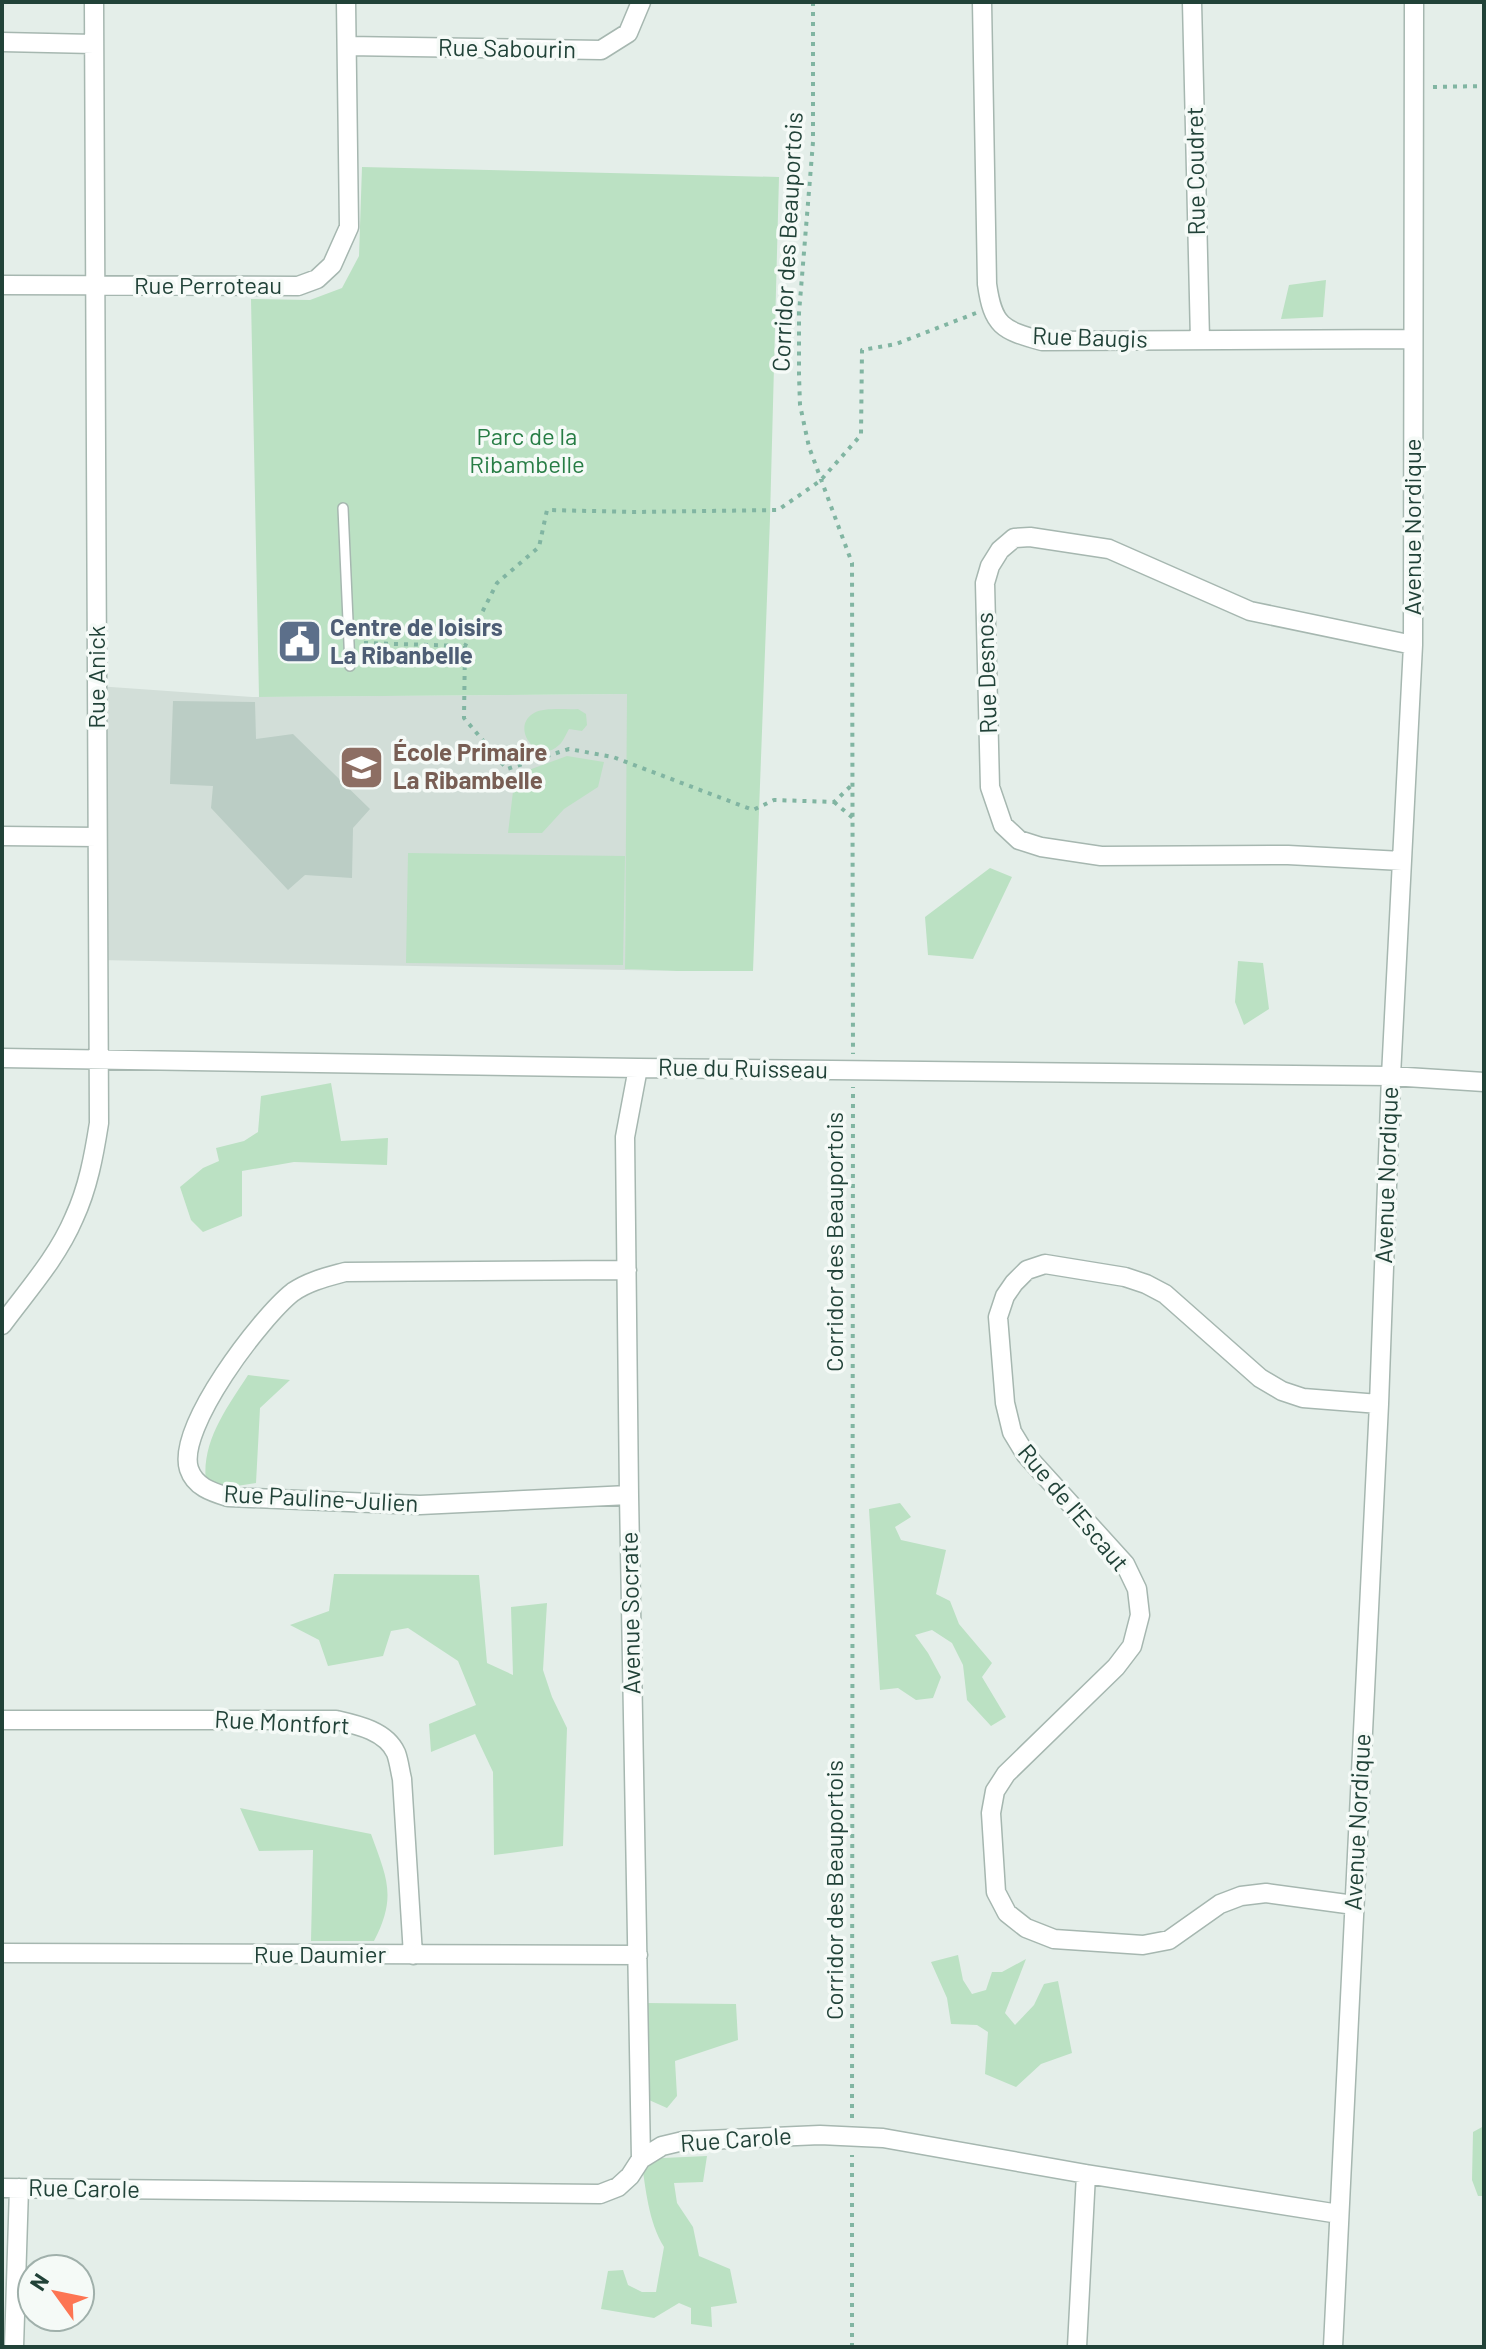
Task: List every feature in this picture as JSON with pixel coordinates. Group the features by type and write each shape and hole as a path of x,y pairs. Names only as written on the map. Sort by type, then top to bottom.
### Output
{"street":[{"name":"Rue Anick","path":"6,1313 49,1263 74,1219 91,1171 99,1123 94,2"},
{"name":"Rue Perroteau","path":"2,285 298,286 317,279 332,265 349,227 346,2"},
{"name":"Rue Sabourin","path":"347,46 601,50 628,33 641,2"},
{"path":"982,2 990,309"},
{"name":"Rue Coudret","path":"1192,2 1200,340"},
{"name":"Avenue Nordique","path":"1333,2347 1413,645 1414,2"},
{"path":"2,42 94,44"},
{"name":"Rue Baugis","path":"990,309 1000,324 1015,334 1042,341 1412,339"},
{"name":"Rue Desnos","path":"1402,861 1288,855 1101,856 1041,847 1019,840 1003,825 990,787 985,583 990,566 1000,550 1014,538 1030,537 1109,549 1250,611 1413,645"},
{"path":"2,836 97,837"},
{"name":"Rue du Ruisseau","path":"2,1058 1391,1076 1484,1082"},
{"name":"Avenue Socrate","path":"638,1068 625,1137 641,2159"},
{"name":"Rue de l'Escaut","path":"1354,1905 1266,1893 1241,1896 1220,1904 1169,1940 1143,1945 1054,1939 1026,1928 1007,1913 996,1892 991,1813 995,1791 1006,1774 1116,1667 1132,1646 1140,1615 1137,1589 1125,1564 1026,1455 1012,1432 1005,1403 998,1317 1005,1296 1014,1283 1027,1270 1045,1264 1125,1277 1165,1294 1260,1378 1282,1391 1303,1398 1379,1404"},
{"name":"Rue Pauline-Julien","path":"627,1270 345,1272 317,1279 293,1293 253,1334 202,1409 187,1453 189,1469 196,1482 211,1492 228,1497 420,1505 629,1495"},
{"name":"Rue Montfort","path":"2,1720 336,1720 362,1726 383,1737 395,1751 402,1779 413,1955"},
{"name":"Rue Daumier","path":"2,1953 638,1955"},
{"name":"Rue Carole","path":"10,2188 600,2194 618,2187 641,2159 662,2146 683,2141 820,2135 883,2138 1339,2214"},
{"path":"1077,2347 1086,2174"},
{"path":"10,2188 14,2347"}],"lane":[{"path":"343,508 350,666"}],"path":[{"name":"Corridor des Beauportois","path":"813,2 813,142 799,313 800,405 820,481 852,563 852,2347"},
{"path":"1415,87 1484,86"},
{"path":"853,818 834,802 774,800 753,810 613,757 569,749 507,769 464,718 465,646 497,583 539,547 547,510 778,510 820,481 861,435 862,350 896,344 990,309"},
{"path":"349,642 465,646"},
{"path":"834,802 853,784"}],"shaded area":[{"name":"École Primaire La Ribambelle","path":"97,686 252,697 628,694 625,969 677,971 97,960"}],"green space":[{"name":"Parc de la Ribambelle","path":"362,167 779,177 753,971 625,969 627,694 259,697 251,299 310,300 342,288 359,256"},
{"path":"1326,280 1323,317 1281,319 1289,285"},
{"path":"550,709 578,709 586,714 587,725 582,731 569,729 560,744 551,750 543,751 529,742 524,727 534,713"},
{"path":"567,756 604,762 598,787 564,809 542,833 508,833 515,775"},
{"path":"408,853 625,856 623,965 406,963"},
{"path":"990,868 1012,877 973,959 928,955 925,917"},
{"path":"1238,961 1263,963 1269,1009 1244,1025 1235,1002"},
{"path":"331,1083 341,1141 388,1138 387,1165 294,1162 242,1171 242,1216 203,1232 191,1220 180,1187 203,1168 219,1161 216,1148 244,1141 258,1132 261,1096"},
{"path":"248,1375 290,1380 260,1408 256,1483 224,1488 206,1483 208,1453 217,1426"},
{"path":"900,1503 911,1517 895,1527 901,1540 946,1550 936,1594 950,1601 959,1624 992,1663 982,1677 1006,1717 991,1726 967,1700 963,1665 952,1643 932,1630 915,1635 941,1677 933,1698 916,1700 898,1688 880,1690 869,1509"},
{"path":"334,1574 479,1575 487,1663 513,1675 511,1607 547,1603 543,1670 567,1728 563,1846 494,1855 493,1772 475,1734 431,1752 429,1724 476,1705 458,1661 408,1628 391,1631 383,1656 328,1666 319,1640 290,1625 329,1611"},
{"path":"240,1808 371,1834 387,1888 385,1912 374,1941 311,1941 313,1850 259,1851"},
{"path":"958,1955 963,1980 972,1994 986,1990 992,1972 1002,1972 1026,1959 1005,2013 1015,2025 1034,2005 1044,1984 1058,1981 1072,2053 1041,2064 1016,2087 985,2074 988,2032 977,2025 951,2024 947,1998 931,1962"},
{"path":"646,2003 736,2004 738,2040 675,2061 677,2096 667,2108 649,2100"},
{"path":"1484,2126 1484,2196 1478,2196 1472,2180 1473,2132"},
{"path":"707,2156 703,2182 674,2183 677,2203 693,2227 699,2256 730,2269 737,2303 711,2307 712,2327 691,2324 691,2308 679,2303 654,2318 601,2309 608,2271 623,2270 628,2285 642,2292 656,2292 664,2247 651,2216 641,2159"}],"building":[{"path":"173,701 255,702 256,739 293,734 370,809 353,828 352,878 305,875 288,890 211,808 213,786 170,784"}],"place":[{"name":"Centre de loisirs La Ribanbelle","path":"299,642"},
{"name":"École Primaire La Ribambelle","path":"362,767"}]}
